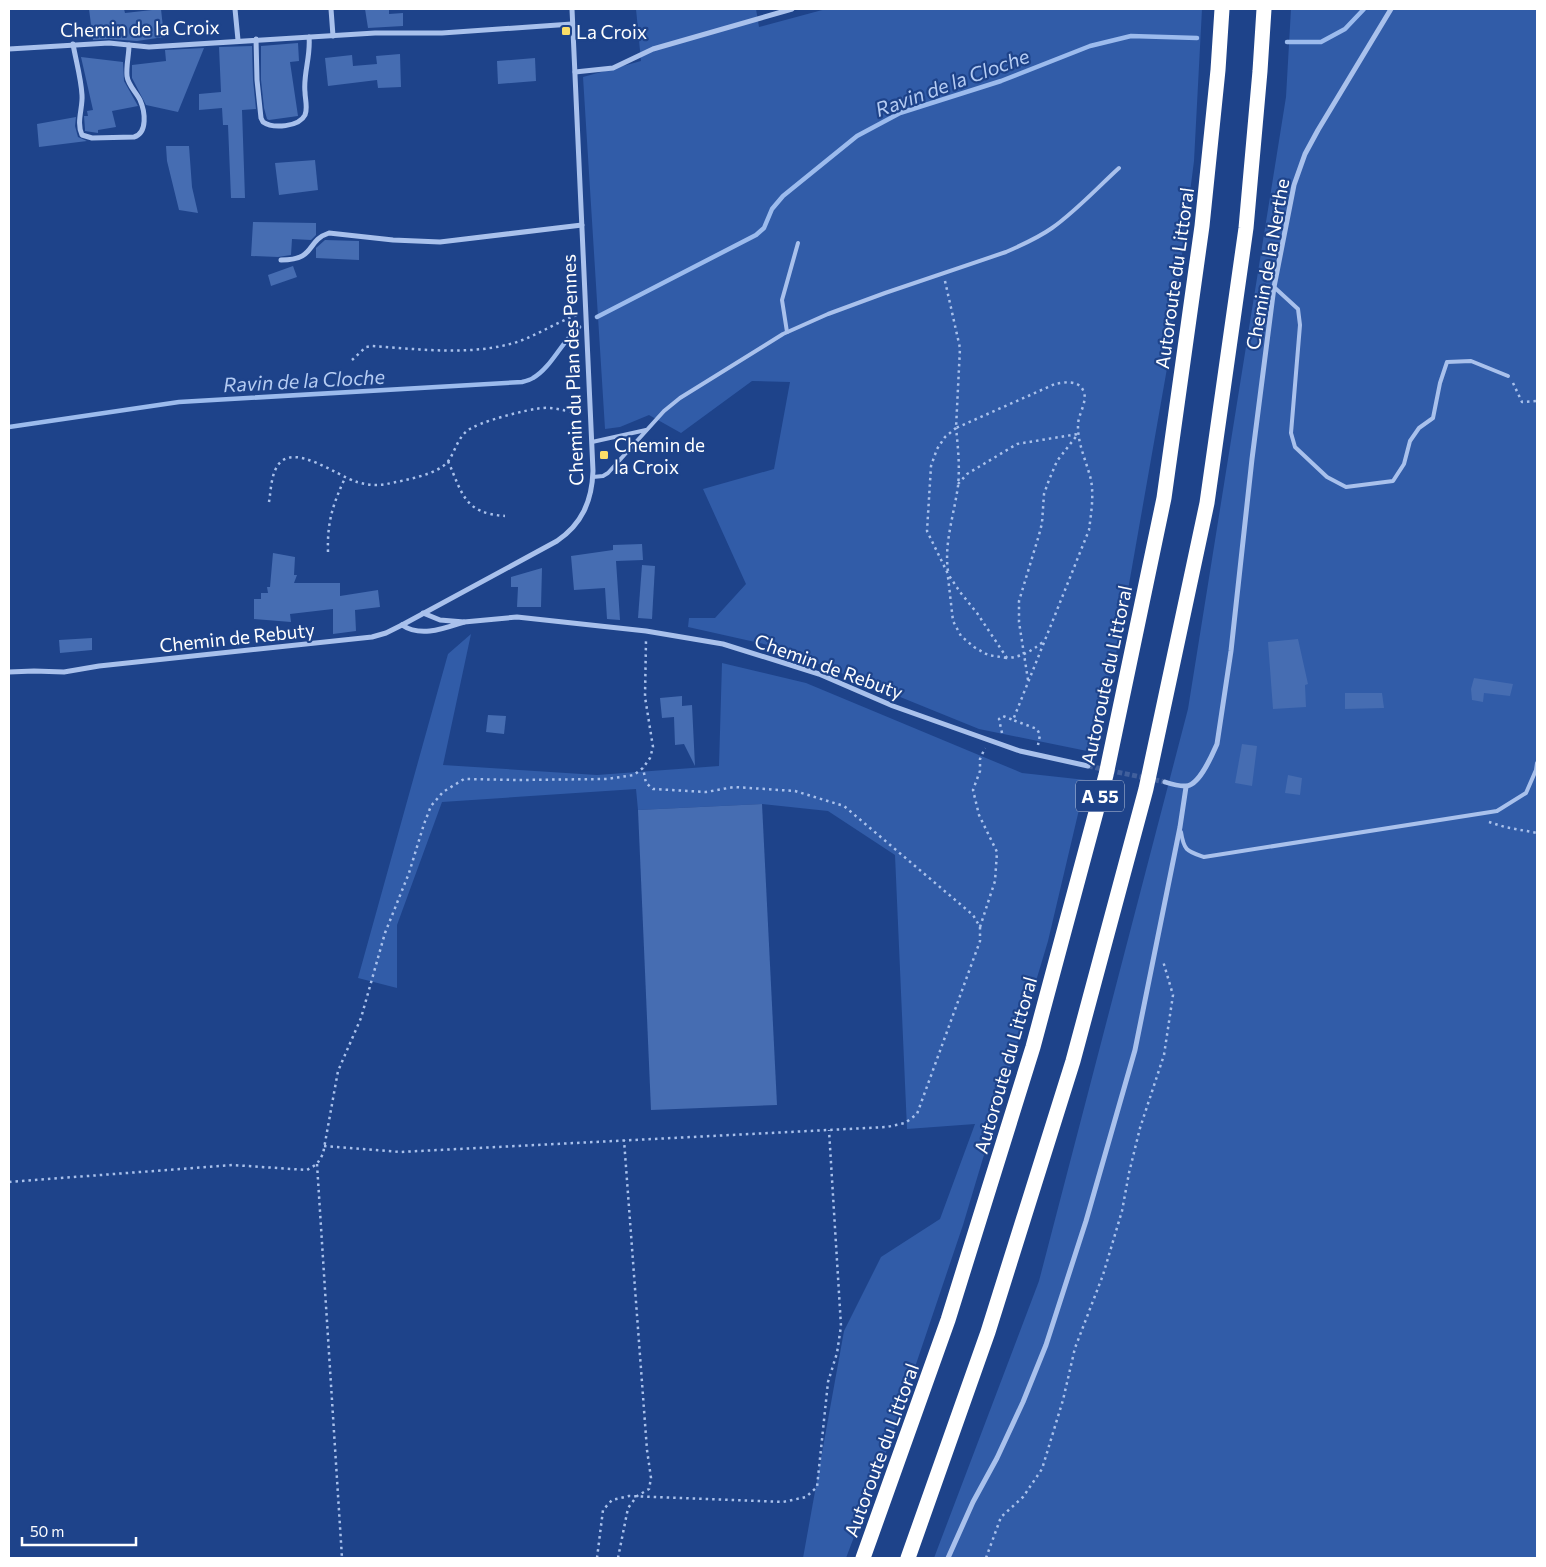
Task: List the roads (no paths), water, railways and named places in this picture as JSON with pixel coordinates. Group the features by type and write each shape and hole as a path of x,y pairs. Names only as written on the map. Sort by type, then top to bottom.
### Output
{"highway":[{"name":"Autoroute du Littoral","path":"863,1558 948,1320 1033,1047 1106,775 1164,498 1202,226 1218,70 1222,9"},
{"name":"A 55","path":"908,1558 988,1332 1070,1071 1146,789 1208,493 1246,228 1264,9"}],"street":[{"path":"234,9 238,40"},
{"path":"331,9 333,36"},
{"name":"Chemin du Plan des Pennes","path":"402,625 565,536 588,506 593,477 592,442 572,9"},
{"path":"575,72 612,68 653,49 792,9"},
{"name":"Chemin de la Nerthe","path":"1186,787 1194,784 1200,776 1217,744 1231,651 1252,459 1274,287 1294,185 1305,154 1318,130 1391,9"},
{"name":"Chemin de la Croix","path":"9,49 109,42 150,47 256,39 375,33 442,33 572,24"},
{"path":"256,39 256,80 261,118 263,122 272,126 296,124 304,117 306,106 304,90 310,45 309,37"},
{"path":"73,44 82,93 80,130 82,135 92,138 134,137 138,136 142,131 144,116 142,107 140,100 128,82 129,45"},
{"path":"281,260 297,260 303,257 321,236 335,232 393,240 440,242 582,225"},
{"name":"Chemin de Rebuty","path":"423,613 440,620 464,622"},
{"name":"Chemin de Rebuty","path":"9,672 64,672 99,666 365,638 386,633 402,625 411,630 430,631 464,622 518,617 646,631 723,644 819,674 893,706 1020,751 1088,766"},
{"path":"948,1558 962,1525 997,1458 1023,1402 1046,1345 1086,1222 1135,1050 1180,827 1186,787 1165,782"}],"lane":[{"path":"593,477 608,474 664,410 680,398 787,332 828,314 1006,252 1051,229 1074,211 1120,168"},
{"path":"787,332 782,300 798,243"},
{"path":"1274,287 1298,309 1300,325 1291,433 1294,447 1327,477 1346,487 1393,481 1404,464 1410,441 1419,428 1433,418 1440,383 1447,362 1471,361 1508,376"},
{"path":"592,442 648,429"},
{"path":"1180,827 1183,846 1188,851 1204,857 1497,811 1526,793 1537,763"}],"waterway":[{"name":"Ravin de la Cloche","path":"1287,42 1321,42 1345,29 1364,9"},
{"name":"Ravin de la Cloche","path":"597,317 756,235 764,228 772,209 783,196 857,136 900,113 1001,81 1090,46 1131,36 1197,38"},
{"name":"Ravin de la Cloche","path":"9,427 179,402 522,382 539,374 579,327"}],"tunnel":[{"path":"1088,766 1165,782"}],"place":[{"name":"La Croix","path":"566,31"},
{"name":"Chemin de la Croix","path":"604,455"}]}
